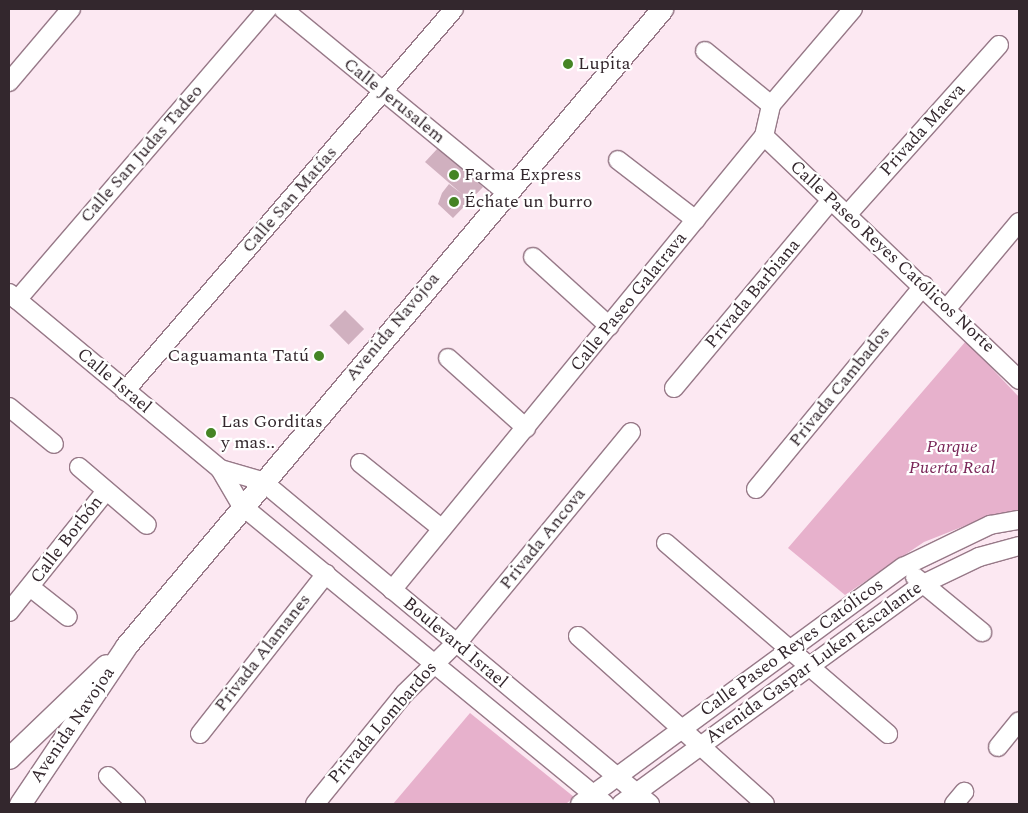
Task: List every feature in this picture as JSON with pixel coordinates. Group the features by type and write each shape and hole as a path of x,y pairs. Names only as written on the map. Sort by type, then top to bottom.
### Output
{"street":[{"path":"9,82 71,9"},
{"name":"Calle San Judas Tadeo","path":"13,296 267,9"},
{"name":"Calle Jerusalem","path":"283,9 507,193"},
{"name":"Calle San Matías","path":"125,390 454,9"},
{"name":"Avenida Navojoa","path":"20,804 126,646 241,505 662,9"},
{"name":"Calle Paseo Galatrava","path":"392,590 764,136 771,105 853,9"},
{"name":"Privada Maeva","path":"847,215 999,45"},
{"path":"705,51 771,105"},
{"name":"Calle Paseo Reyes Católicos Norte","path":"764,136 948,307 1019,380"},
{"path":"618,160 696,220"},
{"name":"Privada Barbiana","path":"674,388 831,200"},
{"path":"948,307 1019,222"},
{"path":"533,257 609,326"},
{"name":"Privada Cambados","path":"756,489 924,285"},
{"name":"Calle Israel","path":"13,296 220,469 241,505"},
{"path":"448,358 526,428"},
{"path":"11,414 54,444"},
{"name":"Privada Ancova","path":"454,644 631,432"},
{"path":"360,463 442,529"},
{"path":"79,467 147,525"},
{"name":"Calle Israel","path":"220,469 262,481"},
{"name":"Boulevard Israel","path":"262,481 454,644 650,804"},
{"name":"Calle Borbón","path":"9,612 106,491"},
{"name":"Boulevard Israel","path":"241,505 326,574 593,801"},
{"name":"Calle Paseo Reyes Católicos","path":"593,801 618,778 788,648 903,567 975,531 1019,520"},
{"path":"666,543 888,734"},
{"name":"Avenida Gaspar Luken Escalante","path":"621,804 808,665 923,584 979,557 1019,546"},
{"path":"903,567 982,632"},
{"name":"Privada Alamanes","path":"200,734 326,574"},
{"path":"30,587 68,618"},
{"path":"578,636 765,804"},
{"name":"Privada Lombardos","path":"315,804 433,664 454,644"},
{"name":"Avenida Navojoa","path":"9,758 126,646"},
{"path":"998,747 1019,721"},
{"path":"108,776 136,804"}],"green space":[{"name":"Parque Puerta Real","path":"966,341 1019,397 1019,512 987,517 924,542 845,595 788,548"},
{"path":"470,713 574,797 566,804 393,804"}],"building":[{"name":"Farma Express","path":"438,148 483,187 453,218 438,204 442,193 449,184 462,194 425,162"},
{"path":"345,310 364,329 349,345 329,326"}],"place":[{"name":"Lupita","path":"568,64"},
{"name":"Farma Express","path":"454,175"},
{"name":"Échate un burro","path":"454,202"},
{"name":"Caguamanta Tatú","path":"319,356"},
{"name":"Las Gorditas y mas..","path":"211,433"}]}
